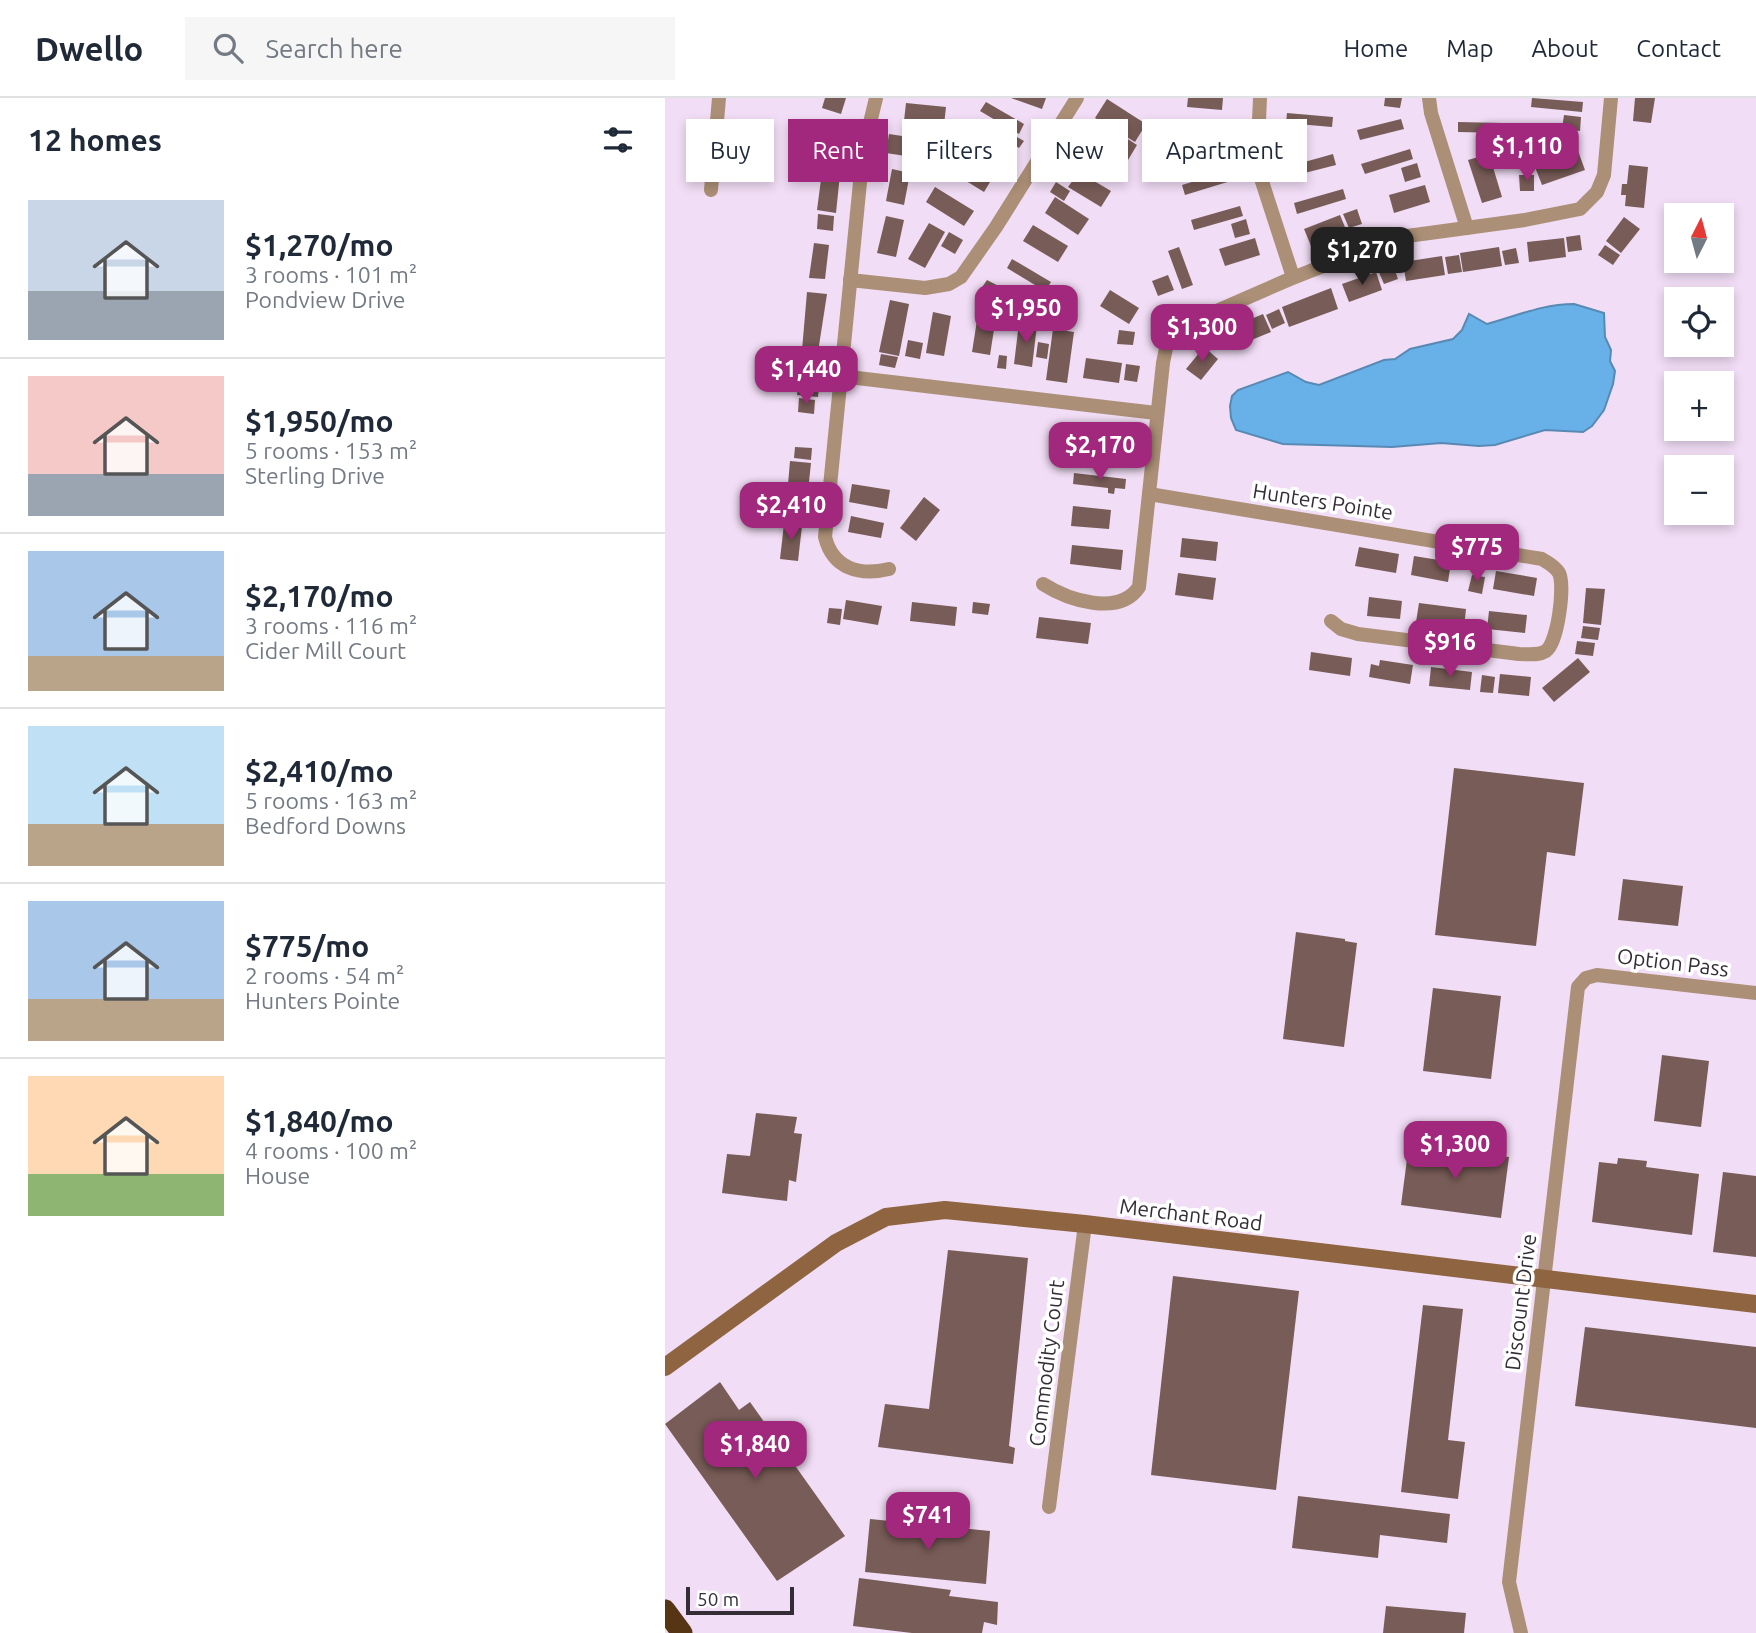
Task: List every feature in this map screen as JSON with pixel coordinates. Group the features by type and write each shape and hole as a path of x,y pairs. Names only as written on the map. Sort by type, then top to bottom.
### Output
{"highway":[{"path":"665,1610 682,1633"}],"street":[{"path":"711,190 719,98"},
{"path":"876,98 866,129 824,537 832,556 841,565 867,572 889,569"},
{"path":"850,280 925,288 949,284 961,277 1000,221 1077,98"},
{"path":"1260,98 1257,166 1293,277"},
{"path":"1429,98 1431,113 1467,228"},
{"path":"1043,584 1062,595 1103,602 1118,603 1134,594 1141,578 1156,413 1163,363 1171,335 1200,317 1293,277 1400,237 1580,209 1589,203 1602,184 1611,98"},
{"path":"840,376 1156,413"},
{"name":"Hunters Pointe","path":"1149,494 1542,559 1558,571 1561,580 1556,635 1553,644 1541,653 1519,654 1358,634 1341,629 1331,621"},
{"name":"Option Pass","path":"1586,978 1610,976 1756,993"},
{"name":"Discount Drive","path":"1521,1633 1509,1582 1576,997 1578,987 1586,978"},
{"name":"Merchant Road","path":"665,1367 836,1243 886,1217 945,1210 1085,1224 1756,1304"},
{"name":"Commodity Court","path":"1049,1507 1085,1224"}],"water":[{"path":"1574,304 1604,313 1605,337 1615,371 1604,410 1592,426 1583,432 1545,430 1495,445 1479,446 1441,443 1392,447 1283,444 1236,430 1231,418 1232,396 1238,390 1288,372 1306,382 1319,385 1384,360 1395,359 1410,349 1453,339 1462,330 1469,314 1487,324 1540,308"}],"building":[{"path":"825,98 846,98 841,114 822,108"},
{"path":"1011,98 1046,98 1042,109"},
{"path":"1188,98 1223,98 1222,110 1187,107"},
{"path":"1385,98 1402,98 1400,108 1384,106"},
{"path":"1532,98 1583,102 1582,112 1531,107"},
{"path":"1635,98 1655,98 1651,123 1633,121"},
{"path":"1107,99 1142,121 1142,131 1135,142 1128,138 1128,119 1095,118"},
{"path":"986,102 1015,119 994,119 980,111"},
{"path":"906,103 946,107 945,119 904,119"},
{"path":"1287,113 1333,117 1332,127 1307,125 1307,119 1286,119"},
{"path":"1564,115 1581,117 1580,131 1562,129"},
{"path":"1401,119 1404,129 1360,140 1357,130"},
{"path":"1017,120 1024,124 1019,134 1017,133"},
{"path":"1458,122 1502,123 1502,133 1458,132"},
{"path":"889,134 902,136 902,155 888,153"},
{"path":"1017,137 1024,141 1019,148 1017,147"},
{"path":"1128,139 1137,145 1128,160"},
{"path":"1410,149 1413,159 1365,174 1361,164"},
{"path":"1578,151 1585,170 1542,185 1535,167"},
{"path":"1333,154 1336,165 1307,172 1307,161"},
{"path":"1489,154 1502,197 1482,203 1468,160"},
{"path":"1417,163 1421,177 1405,182 1401,168"},
{"path":"1629,165 1648,167 1644,208 1625,206 1626,195 1621,195 1622,184 1627,184"},
{"path":"892,169 902,171 902,182 908,182 904,205 886,201"},
{"path":"1519,175 1534,175 1534,191 1520,191"},
{"path":"821,182 839,182 836,213 817,210"},
{"path":"968,182 990,182 984,192"},
{"path":"1056,182 1070,191 1064,201 1050,192"},
{"path":"1072,182 1096,182 1111,191 1101,207 1068,187"},
{"path":"1192,182 1227,182 1185,195 1182,185"},
{"path":"1425,185 1430,202 1394,213 1389,195"},
{"path":"935,187 974,211 964,226 926,202"},
{"path":"1343,189 1346,199 1297,214 1294,203"},
{"path":"1055,197 1089,219 1078,235 1045,213"},
{"path":"1240,206 1243,216 1194,230 1191,220"},
{"path":"1357,209 1362,224 1349,228 1343,214"},
{"path":"818,214 834,216 833,231 817,229"},
{"path":"1340,215 1347,232 1311,246 1304,229"},
{"path":"886,216 904,220 896,257 877,253"},
{"path":"1624,217 1640,229 1621,253 1606,241"},
{"path":"1246,219 1250,234 1235,238 1231,224"},
{"path":"929,223 945,232 925,268 908,259"},
{"path":"1033,225 1068,246 1058,262 1023,241"},
{"path":"949,232 963,240 955,254 941,246"},
{"path":"1580,235 1582,250 1568,252 1566,237"},
{"path":"1255,238 1260,255 1225,266 1219,249"},
{"path":"1564,238 1566,257 1529,262 1527,242"},
{"path":"814,243 829,245 825,279 809,278"},
{"path":"1605,245 1620,255 1613,265 1598,255"},
{"path":"1179,247 1193,285 1182,289 1168,251"},
{"path":"1499,247 1502,266 1463,272 1460,253"},
{"path":"1516,248 1519,263 1505,265 1502,251"},
{"path":"1459,255 1462,272 1448,274 1445,257"},
{"path":"1442,256 1445,275 1406,281 1403,262"},
{"path":"1012,259 1051,282 1045,291 1007,268"},
{"path":"1393,265 1398,279 1384,284 1378,270"},
{"path":"1376,272 1382,290 1349,302 1342,284"},
{"path":"1168,275 1174,290 1158,296 1152,281"},
{"path":"987,280 1020,297 1011,314 976,296"},
{"path":"1331,288 1338,309 1289,327 1282,307"},
{"path":"1110,290 1139,308 1129,324 1100,306"},
{"path":"807,292 827,294 818,352 802,350"},
{"path":"890,300 909,304 899,356 879,352"},
{"path":"1279,309 1285,323 1272,329 1266,315"},
{"path":"933,312 951,316 944,356 926,353"},
{"path":"1263,314 1271,332 1244,343 1237,325"},
{"path":"977,320 995,323 990,355 972,352"},
{"path":"1019,323 1037,325 1032,367 1014,364"},
{"path":"1053,329 1074,332 1067,383 1046,380"},
{"path":"1119,330 1135,332 1133,345 1117,344"},
{"path":"908,340 923,343 920,359 905,356"},
{"path":"1038,342 1049,344 1047,359 1036,357"},
{"path":"1204,347 1218,359 1201,380 1186,369"},
{"path":"802,354 822,356 818,397 797,395"},
{"path":"881,354 898,357 895,368 879,365"},
{"path":"999,355 1007,356 1006,369 997,368"},
{"path":"1086,358 1122,363 1119,383 1083,378"},
{"path":"1126,364 1140,366 1137,382 1124,380"},
{"path":"799,398 815,400 814,414 798,412"},
{"path":"795,447 812,448 811,460 794,458"},
{"path":"790,461 811,463 806,510 786,508"},
{"path":"1074,473 1126,479 1125,489 1115,488 1114,494 1108,493 1108,488 1073,484"},
{"path":"852,484 890,490 887,509 849,502"},
{"path":"924,497 940,510 916,541 900,528"},
{"path":"1073,506 1111,510 1109,529 1071,526"},
{"path":"788,510 804,512 803,521 786,518"},
{"path":"851,516 884,523 881,538 848,532"},
{"path":"784,524 802,526 798,561 780,559"},
{"path":"1182,538 1218,542 1216,561 1180,557"},
{"path":"1072,545 1123,550 1121,570 1070,564"},
{"path":"1359,547 1399,554 1396,573 1355,566"},
{"path":"1414,556 1451,562 1448,582 1411,575"},
{"path":"1496,571 1537,578 1534,596 1493,589"},
{"path":"1178,573 1216,578 1213,600 1175,595"},
{"path":"1472,575 1485,577 1482,594 1468,591"},
{"path":"1586,588 1605,589 1601,625 1583,623"},
{"path":"1369,597 1402,601 1400,619 1367,616"},
{"path":"846,600 882,606 878,625 843,619"},
{"path":"912,602 957,607 955,626 910,621"},
{"path":"973,602 990,604 988,615 972,613"},
{"path":"1419,603 1466,609 1464,627 1416,622"},
{"path":"829,608 842,609 840,625 827,623"},
{"path":"1489,611 1527,615 1525,633 1487,629"},
{"path":"1039,617 1091,623 1088,644 1036,638"},
{"path":"1583,626 1600,628 1598,640 1581,638"},
{"path":"1577,641 1595,643 1593,656 1575,654"},
{"path":"1311,652 1352,658 1350,676 1309,670"},
{"path":"1578,658 1590,672 1554,702 1542,688"},
{"path":"1380,660 1413,665 1410,684 1369,677 1371,664 1379,666"},
{"path":"1431,667 1472,672 1470,690 1429,686"},
{"path":"1500,674 1531,677 1529,696 1498,693"},
{"path":"1482,675 1495,677 1493,693 1480,692"},
{"path":"1454,768 1584,783 1575,856 1547,852 1536,946 1435,935"},
{"path":"1623,879 1683,886 1678,926 1618,920"},
{"path":"1296,932 1357,943 1344,1047 1283,1039"},
{"path":"1433,988 1501,996 1491,1079 1423,1071"},
{"path":"1662,1055 1709,1061 1701,1127 1654,1121"},
{"path":"756,1113 797,1117 794,1133 802,1134 796,1182 789,1180 787,1201 722,1193 727,1154 750,1156"},
{"path":"1409,1144 1509,1157 1501,1218 1401,1205"},
{"path":"1618,1158 1647,1161 1646,1167 1699,1174 1692,1235 1592,1222 1599,1162 1617,1164"},
{"path":"1723,1172 1756,1176 1756,1257 1713,1252"},
{"path":"948,1250 1028,1258 1009,1446 1015,1448 1013,1464 878,1447 885,1404 929,1409"},
{"path":"1173,1276 1299,1291 1276,1490 1151,1475"},
{"path":"1423,1305 1463,1309 1448,1440 1465,1442 1458,1499 1401,1492"},
{"path":"1585,1327 1756,1347 1756,1428 1575,1406"},
{"path":"720,1382 739,1410 750,1402 845,1536 777,1581 665,1424"},
{"path":"1298,1496 1450,1514 1447,1543 1380,1535 1378,1558 1292,1548"},
{"path":"870,1519 990,1531 986,1584 865,1572"},
{"path":"859,1578 951,1590 949,1596 998,1602 997,1625 984,1622 982,1633 912,1633 853,1626"},
{"path":"1386,1606 1466,1613 1464,1633 1383,1633"}]}
